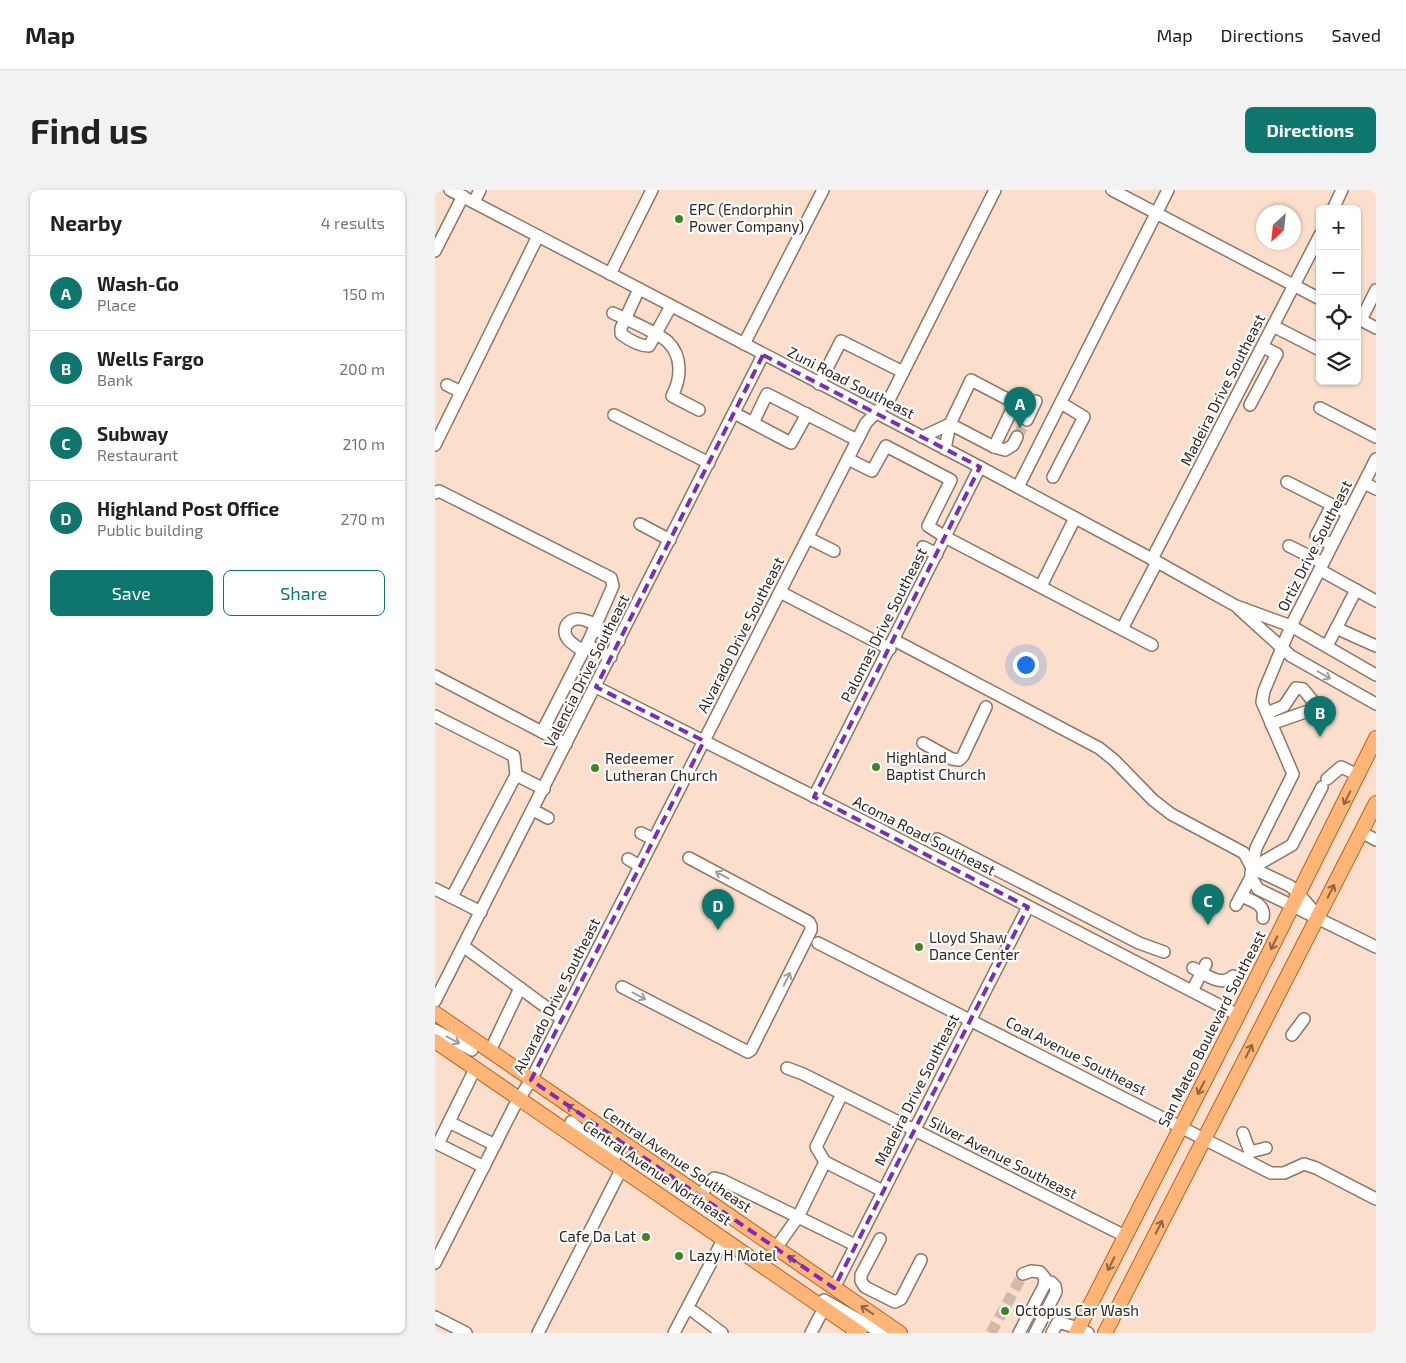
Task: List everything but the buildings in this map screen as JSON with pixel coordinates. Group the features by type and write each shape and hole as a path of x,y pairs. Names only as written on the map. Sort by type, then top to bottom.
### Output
{"main road":[{"name":"San Mateo Boulevard Southeast","path":"1081,1331 1125,1236 1376,738"},
{"path":"1105,1333 1376,802"},
{"name":"Central Avenue Southeast","path":"435,1013 900,1333"},
{"name":"Central Avenue Northeast","path":"435,1042 861,1333"}],"street":[{"name":"Zuni Road Southeast","path":"450,190 1018,487 1155,560 1236,606 1291,626 1376,675"},
{"path":"473,202 480,190"},
{"path":"610,274 652,190"},
{"path":"743,344 823,190"},
{"name":"Alvarado Drive Southeast","path":"435,1263 519,1099 531,1080 857,440 866,423 890,398 995,190"},
{"path":"1112,190 1316,297"},
{"path":"1018,487 1168,190"},
{"path":"1335,205 1342,190"},
{"path":"435,251 463,196"},
{"path":"435,445 538,236"},
{"name":"Madeira Drive Southeast","path":"1122,628 1241,388 1316,243"},
{"path":"639,289 619,316 667,341 673,349 679,368 680,379 673,396 699,410"},
{"path":"1361,316 1376,290"},
{"path":"656,335 671,306"},
{"path":"1361,320 1376,328"},
{"path":"1273,326 1316,348"},
{"path":"819,384 841,341 903,372"},
{"path":"1241,388 1253,400 1277,354 1263,347"},
{"name":"Valencia Drive Southeast","path":"435,1001 763,355"},
{"path":"1251,370 1265,377"},
{"path":"945,449 949,424 971,380 1018,398 994,447"},
{"path":"447,385 461,392"},
{"path":"753,423 767,394 857,440"},
{"path":"1027,420 1036,401"},
{"path":"1053,477 1084,417 1061,403"},
{"path":"1320,408 1376,436"},
{"path":"734,412 791,443 807,414"},
{"path":"614,415 709,463"},
{"path":"922,437 949,424"},
{"path":"949,424 994,447 1005,450 1013,445 1017,437"},
{"path":"848,459 872,471 886,446 951,480 928,526 945,537 1152,645"},
{"name":"Ortiz Drive Southeast","path":"1267,713 1264,691 1291,626 1376,461"},
{"name":"Palomas Drive Southeast","path":"814,797 891,651 980,467"},
{"path":"1287,482 1348,514"},
{"path":"1364,483 1376,489"},
{"path":"947,487 965,496"},
{"path":"435,492 439,491 471,506 611,578 613,586 585,648 542,732"},
{"path":"1332,505 1316,536 1332,545"},
{"path":"1041,586 1075,518"},
{"path":"640,524 670,540"},
{"path":"808,538 834,551"},
{"path":"1289,546 1376,601"},
{"path":"923,547 937,554"},
{"path":"1327,646 1356,590"},
{"path":"780,592 891,651 1099,748 1114,760 1160,806 1171,814 1244,853 1258,889 1376,946"},
{"name":"Zuni Road Southeast","path":"1236,606 1283,649 1376,704"},
{"path":"611,657 571,644 565,636 565,628 569,622 577,618 595,626 619,641"},
{"path":"1336,628 1376,646"},
{"path":"435,676 566,744"},
{"name":"Acoma Road Southeast","path":"596,687 879,829 1028,908 1238,1015"},
{"path":"1250,696 1267,713 1293,774 1256,848 1251,872 1239,900 1262,906 1265,911 1263,918"},
{"path":"923,744 953,759 959,760 963,756 986,707"},
{"path":"435,716 514,756 516,775 452,898"},
{"path":"1251,872 1292,845 1324,783 1341,767 1358,775"},
{"path":"516,775 544,789"},
{"path":"533,810 548,818"},
{"path":"879,829 885,818"},
{"path":"1361,832 1376,840"},
{"path":"641,833 653,839"},
{"path":"937,839 1139,943 1164,952"},
{"path":"622,987 748,1052 751,1050 811,930 811,926 809,922 689,858"},
{"path":"628,860 640,866"},
{"path":"1251,872 1290,886 1318,917"},
{"path":"435,889 481,912"},
{"name":"Madeira Drive Southeast","path":"834,1288 1028,908"},
{"name":"Coal Avenue Southeast","path":"818,942 1205,1138 1248,1156 1271,1173 1284,1173 1304,1164 1316,1168 1376,1199"},
{"path":"463,946 562,1019"},
{"path":"1192,991 1200,968 1222,982 1229,981 1233,976"},
{"path":"490,1051 520,988"},
{"path":"1292,1035 1304,1018"},
{"path":"435,1030 472,1050"},
{"name":"Silver Avenue Southeast","path":"787,1068 803,1074 1125,1236"},
{"path":"475,1069 438,1144 484,1167"},
{"path":"842,1094 815,1147 825,1162 883,1191"},
{"path":"449,1122 495,1145"},
{"name":"Central Avenue Southeast","path":"571,1122 596,1143 832,1306 883,1333"},
{"path":"1243,1134 1248,1156 1266,1148"},
{"path":"776,1248 798,1216 825,1162"},
{"path":"537,1333 622,1168"},
{"path":"699,1195 714,1178 722,1180 855,1245"},
{"path":"674,1333 724,1238"},
{"path":"880,1240 861,1275 861,1281 865,1287 872,1291 895,1302 901,1299 921,1260"},
{"path":"1023,1274 1031,1271 1040,1272 1051,1284 1047,1322 1042,1333"},
{"path":"1019,1333 1044,1286 1051,1284"},
{"path":"1027,1333 1050,1290 1051,1284"},
{"path":"1035,1333 1051,1284"},
{"path":"811,1333 824,1308"},
{"path":"687,1309 722,1333"},
{"path":"435,1318 465,1333"},
{"path":"1052,1333 1058,1322 1081,1331"}],"highlighted area":[{"path":"763,355 980,467 814,797 1028,907 834,1288 531,1080 704,741 596,687"}],"tunnel":[{"path":"1017,437 1027,420"},
{"path":"991,1333 1023,1274"}],"place":[{"name":"EPC (Endorphin Power Company)","path":"679,219"},
{"name":"Wash-Go","path":"1020,428"},
{"name":"Wells Fargo","path":"1320,737"},
{"name":"Highland Baptist Church","path":"876,767"},
{"name":"Redeemer Lutheran Church","path":"595,768"},
{"name":"Subway","path":"1208,925"},
{"name":"Highland Post Office","path":"718,930"},
{"name":"Lloyd Shaw Dance Center","path":"919,947"},
{"name":"Cafe Da Lat","path":"646,1237"},
{"name":"Lazy H Motel","path":"679,1256"},
{"name":"Octopus Car Wash","path":"1005,1311"}]}
